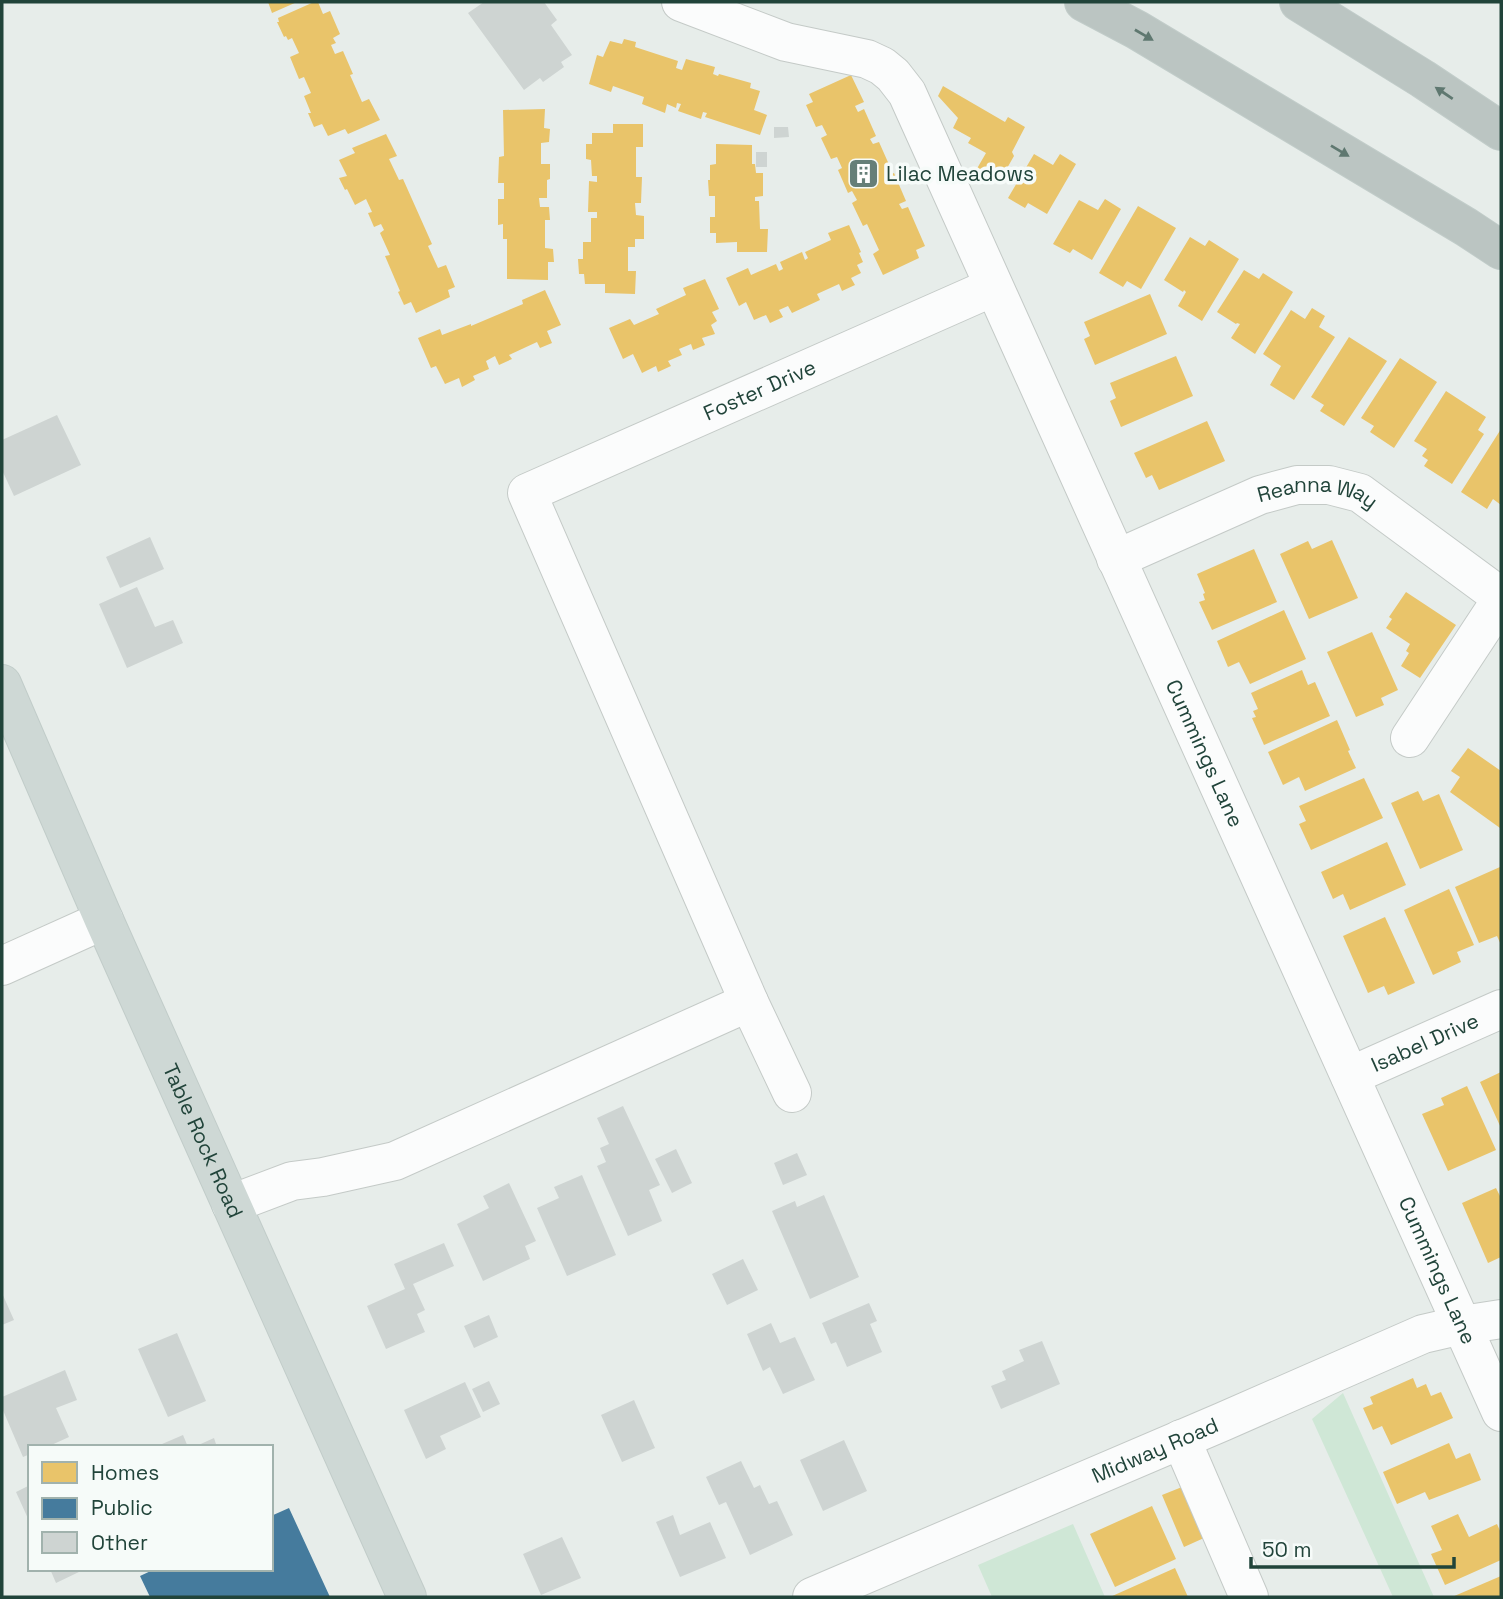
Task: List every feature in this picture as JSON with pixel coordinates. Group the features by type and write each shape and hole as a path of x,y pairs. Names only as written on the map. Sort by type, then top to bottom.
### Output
{"highway":[{"path":"1084,2 1160,43 1501,250"},
{"path":"1299,2 1501,131"}],"main road":[{"name":"Table Rock Road","path":"2,684 104,920 407,1597"}],"street":[{"name":"Cummings Lane","path":"681,2 786,42 867,59 894,75 907,93 1501,1412"},
{"name":"Foster Drive","path":"749,1002 527,493 993,287"},
{"name":"Reanna Way","path":"1116,559 1260,495 1297,485 1329,485 1360,493 1501,598"},
{"path":"1409,738 1501,598"},
{"path":"2,966 104,920"},
{"path":"231,1204 292,1181 395,1161 749,1002 792,1093"},
{"name":"Isabel Drive","path":"1350,1076 1501,1009"},
{"name":"Midway Road","path":"812,1597 1423,1334 1501,1319"},
{"path":"1181,1439 1250,1597"}],"green space":[{"path":"1343,1393 1434,1597 1393,1597 1312,1419"},
{"path":"1073,1524 1105,1597 992,1597 978,1565"}],"building: Homes":[{"path":"268,2 297,2 272,13"},
{"path":"318,2 323,14 330,11 340,34 333,38 336,43 331,45 335,54 343,51 362,102 369,99 380,120 348,134 345,129 328,136 322,124 314,127 304,96 311,93 304,77 299,79 290,57 299,53 292,38 288,40 284,37 277,22 278,18"},
{"path":"624,39 636,42 635,47 678,61 676,68 682,70 686,59 715,67 713,74 718,76 719,74 751,83 750,88 760,91 754,110 767,115 760,135 705,117 707,113 703,112 701,119 678,111 681,104 677,103 676,108 667,104 665,113 642,104 644,97 613,86 611,92 589,84 597,55 603,57 610,41 622,44"},
{"name":"Lilac Meadows","path":"851,75 864,102 855,106 858,112 864,109 876,136 870,139 873,144 879,142 891,169 885,172 887,176 894,173 906,201 899,204 902,209 908,207 925,246 916,250 919,258 883,275 873,254 879,250 867,224 863,226 852,203 857,200 852,191 848,193 838,170 842,168 837,157 831,159 821,138 827,135 822,125 816,127 806,105 813,102 809,94"},
{"path":"943,86 1005,122 1008,117 1025,127 1012,152 1014,156 998,184 975,172 986,153 968,143 971,138 953,128 958,118 938,96"},
{"path":"545,109 544,128 550,129 549,142 541,143 541,164 550,164 550,179 547,180 547,198 539,198 540,207 549,207 550,220 545,220 545,248 553,249 554,262 548,262 548,280 507,279 507,239 503,239 503,224 498,225 498,199 504,199 504,183 498,183 499,157 504,156 503,110"},
{"path":"613,124 643,124 643,147 636,147 636,177 642,177 641,203 635,203 636,215 644,216 644,239 635,239 635,247 628,247 628,271 636,271 635,294 605,293 605,284 585,284 584,274 579,274 578,259 583,259 583,242 591,242 591,218 597,218 597,212 588,212 589,181 597,182 597,176 592,176 591,160 586,159 586,144 592,144 592,133 613,133"},
{"path":"386,134 397,156 389,159 399,180 403,179 432,244 428,246 438,268 446,265 455,287 448,290 450,297 416,313 411,302 404,305 398,292 400,291 385,256 390,255 380,233 384,230 381,224 374,227 368,213 372,212 366,199 355,205 339,178 347,176 339,160 355,153 352,148"},
{"path":"716,144 752,145 752,164 755,164 756,173 763,173 763,196 755,197 755,201 759,201 760,229 768,229 767,252 737,252 737,242 716,243 716,233 710,233 710,217 715,217 715,196 709,196 708,180 710,165 716,164"},
{"path":"1034,154 1053,165 1060,154 1076,164 1047,214 1028,203 1025,208 1008,198"},
{"path":"1105,199 1121,209 1092,260 1073,249 1070,253 1053,244 1079,200 1098,210"},
{"path":"1138,206 1176,228 1141,289 1127,281 1123,287 1099,273"},
{"path":"849,225 863,262 857,265 861,273 851,278 855,285 842,291 839,284 817,294 820,300 792,313 788,306 779,310 783,317 770,323 766,315 754,320 746,302 739,306 726,278 748,268 751,275 776,264 779,271 783,269 780,262 802,252 805,260 808,258 805,252 831,240 828,233"},
{"path":"1190,237 1205,246 1209,240 1239,259 1202,321 1178,306 1186,292 1164,280"},
{"path":"1244,270 1259,279 1263,273 1293,292 1255,354 1231,338 1240,324 1217,312"},
{"path":"705,279 719,309 712,312 717,321 711,325 715,334 702,338 705,345 693,350 691,344 679,349 682,355 668,361 671,366 658,372 656,366 642,373 633,354 623,359 609,328 630,319 634,325 659,314 656,309 686,295 683,288"},
{"path":"545,290 561,325 547,331 552,343 540,348 537,342 509,355 512,359 499,365 495,356 486,361 489,369 473,376 475,380 462,387 459,378 445,384 436,366 431,368 418,338 440,329 442,335 471,326 523,304 522,300"},
{"path":"1150,294 1167,334 1095,365 1084,339 1090,336 1084,322"},
{"path":"1312,308 1325,316 1319,327 1335,337 1294,400 1270,385 1281,366 1263,354 1291,310 1305,319"},
{"path":"1349,337 1387,361 1344,426 1320,411 1324,405 1311,397"},
{"path":"1176,356 1193,396 1121,427 1110,401 1116,398 1110,383"},
{"path":"1400,358 1437,382 1394,448 1370,432 1374,426 1361,418"},
{"path":"1446,391 1486,417 1478,430 1484,434 1452,484 1424,466 1428,460 1422,456 1427,449 1414,441"},
{"path":"1207,421 1225,461 1159,490 1152,475 1146,478 1134,453"},
{"path":"1501,429 1501,505 1493,499 1487,509 1461,492"},
{"path":"1332,540 1358,598 1309,619 1280,554 1308,541 1312,549"},
{"path":"1254,549 1277,602 1212,630 1199,602 1205,600 1205,593 1197,574"},
{"path":"1406,592 1456,625 1420,678 1401,666 1409,653 1406,651 1410,644 1386,628 1392,619 1389,617"},
{"path":"1284,610 1306,659 1250,684 1239,662 1228,667 1217,641"},
{"path":"1372,632 1398,690 1381,698 1384,705 1356,717 1327,652"},
{"path":"1302,670 1308,685 1315,682 1330,716 1264,745 1252,718 1256,717 1253,711 1258,709 1251,693"},
{"path":"1337,720 1356,768 1305,791 1299,777 1283,785 1268,752"},
{"path":"1468,748 1501,771 1500,828 1450,792 1460,777 1451,771"},
{"path":"1364,778 1383,818 1311,850 1299,824 1306,821 1299,806"},
{"path":"1418,791 1423,801 1439,794 1463,850 1420,869 1391,803"},
{"path":"1387,842 1406,885 1350,910 1343,894 1333,899 1321,872"},
{"path":"1500,867 1501,945 1497,936 1479,943 1455,887"},
{"path":"1449,889 1474,945 1457,952 1461,962 1433,975 1404,910"},
{"path":"1385,917 1415,983 1388,995 1384,986 1368,993 1343,936"},
{"path":"1501,1072 1501,1128 1480,1082"},
{"path":"1467,1086 1496,1150 1448,1171 1422,1114 1444,1105 1441,1098"},
{"path":"1496,1188 1501,1198 1501,1257 1488,1263 1462,1203"},
{"path":"1413,1378 1417,1388 1426,1384 1431,1396 1441,1392 1453,1418 1391,1445 1382,1426 1373,1430 1363,1408 1373,1404 1370,1397"},
{"path":"1449,1443 1456,1459 1470,1453 1481,1480 1429,1500 1425,1492 1397,1504 1383,1472"},
{"path":"1182,1487 1204,1538 1184,1547 1162,1495"},
{"path":"1152,1506 1176,1559 1115,1587 1090,1534"},
{"path":"1458,1514 1469,1537 1497,1524 1501,1533 1501,1560 1445,1585 1431,1554 1442,1550 1431,1526"},
{"path":"1175,1568 1188,1597 1110,1597"},
{"path":"1501,1576 1501,1597 1452,1597"}],"building: Public":[{"path":"289,1508 330,1597 150,1597 140,1576 151,1571 273,1571 273,1515"}],"building: Other":[{"path":"484,2 544,2 557,20 551,25 572,55 561,62 564,67 543,82 540,78 524,90 468,13"},
{"path":"774,127 788,127 789,137 774,138"},
{"path":"756,152 767,152 767,167 756,167"},
{"path":"57,415 81,465 14,496 2,470 2,440"},
{"path":"150,537 164,569 120,588 106,557"},
{"path":"137,587 155,627 173,620 183,643 127,668 99,604"},
{"path":"623,1106 660,1185 649,1190 662,1221 628,1236 597,1166 606,1162 600,1148 609,1144 597,1118"},
{"path":"676,1149 692,1183 672,1193 655,1159"},
{"path":"797,1153 807,1175 783,1185 774,1163"},
{"path":"582,1175 616,1255 567,1276 537,1208 559,1198 554,1187"},
{"path":"509,1183 536,1241 525,1246 530,1259 483,1281 457,1224 489,1208 483,1196"},
{"path":"824,1195 859,1277 810,1299 772,1211 795,1201 797,1207"},
{"path":"444,1243 454,1266 413,1284 425,1310 417,1314 425,1332 386,1349 367,1306 405,1289 394,1264"},
{"path":"743,1259 758,1290 727,1305 712,1274"},
{"path":"2,1293 14,1320 2,1325"},
{"path":"869,1303 877,1321 870,1324 882,1352 847,1367 836,1342 831,1344 822,1323"},
{"path":"489,1315 498,1337 474,1348 464,1326"},
{"path":"771,1323 780,1343 795,1337 815,1380 783,1394 770,1367 763,1371 747,1334"},
{"path":"177,1333 206,1401 168,1417 138,1349"},
{"path":"1042,1341 1060,1384 1001,1409 991,1386 1006,1380 1002,1371 1024,1361 1019,1350"},
{"path":"65,1370 77,1400 56,1408 69,1437 51,1445 28,1445 28,1455 23,1457 2,1408 2,1397"},
{"path":"489,1381 500,1404 483,1412 472,1389"},
{"path":"465,1382 481,1417 440,1436 446,1449 426,1459 404,1410"},
{"path":"634,1400 655,1448 622,1462 601,1415"},
{"path":"183,1435 187,1445 160,1445"},
{"path":"214,1438 216,1445 198,1445"},
{"path":"844,1440 867,1491 823,1511 800,1460"},
{"path":"741,1461 754,1488 760,1485 769,1504 777,1501 793,1535 750,1555 726,1502 719,1505 706,1477"},
{"path":"28,1486 28,1519 16,1492"},
{"path":"673,1515 680,1535 710,1522 726,1558 680,1577 656,1522"},
{"path":"562,1537 581,1578 541,1595 523,1554"},
{"path":"51,1571 81,1571 56,1583"}],"place":[{"name":"Lilac Meadows","path":"863,174"}]}
